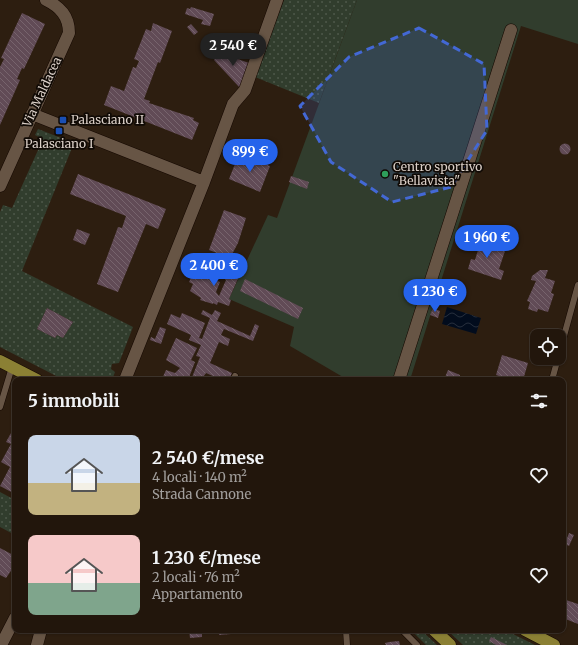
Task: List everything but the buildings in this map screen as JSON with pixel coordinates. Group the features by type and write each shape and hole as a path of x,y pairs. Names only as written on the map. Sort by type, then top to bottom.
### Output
{"main road":[{"path":"0,361 32,377"},
{"path":"437,633 450,645"},
{"path":"531,633 554,645"}],"street":[{"path":"126,377 204,182 233,104 245,90 277,0"},
{"name":"Via Maldacea","path":"0,186 69,33 66,17 61,10 49,1"},
{"path":"400,377 511,30"},
{"path":"32,114 204,182"},
{"path":"1,645 12,624"},
{"path":"36,645 40,633"}],"lane":[{"path":"566,329 578,285"},
{"path":"553,377 556,365"},
{"path":"0,407 12,367"},
{"path":"346,633 348,645"},
{"path":"405,633 417,645"}],"highlighted area":[{"path":"419,28 484,64 487,130 451,187 392,202 331,162 300,106 349,57"}],"green space":[{"path":"284,0 357,0 319,103 255,77"},
{"name":"Centro sportivo \"Bellavista\"","path":"357,0 578,0 578,44 521,26 411,377 343,377 290,346 294,327 229,299 268,215 277,218"},
{"path":"38,129 74,143 22,271 133,327 119,363 112,364 111,369 115,372 113,377 58,377 0,347 0,212 3,205 12,208 43,139 35,135","holes":["47,308 73,322 63,338 57,335 55,338 37,329"]},
{"path":"0,492 12,498 12,533 0,527"},
{"path":"414,633 424,633 437,645 426,645"},
{"path":"450,633 511,633 535,645 463,645"}],"water":[{"path":"447,307 481,318 476,334 442,324"}],"place":[{"name":"Palasciano II","path":"63,120"},
{"name":"Palasciano I","path":"59,131"},
{"name":"Centro sportivo \"Bellavista\"","path":"385,174"}]}
